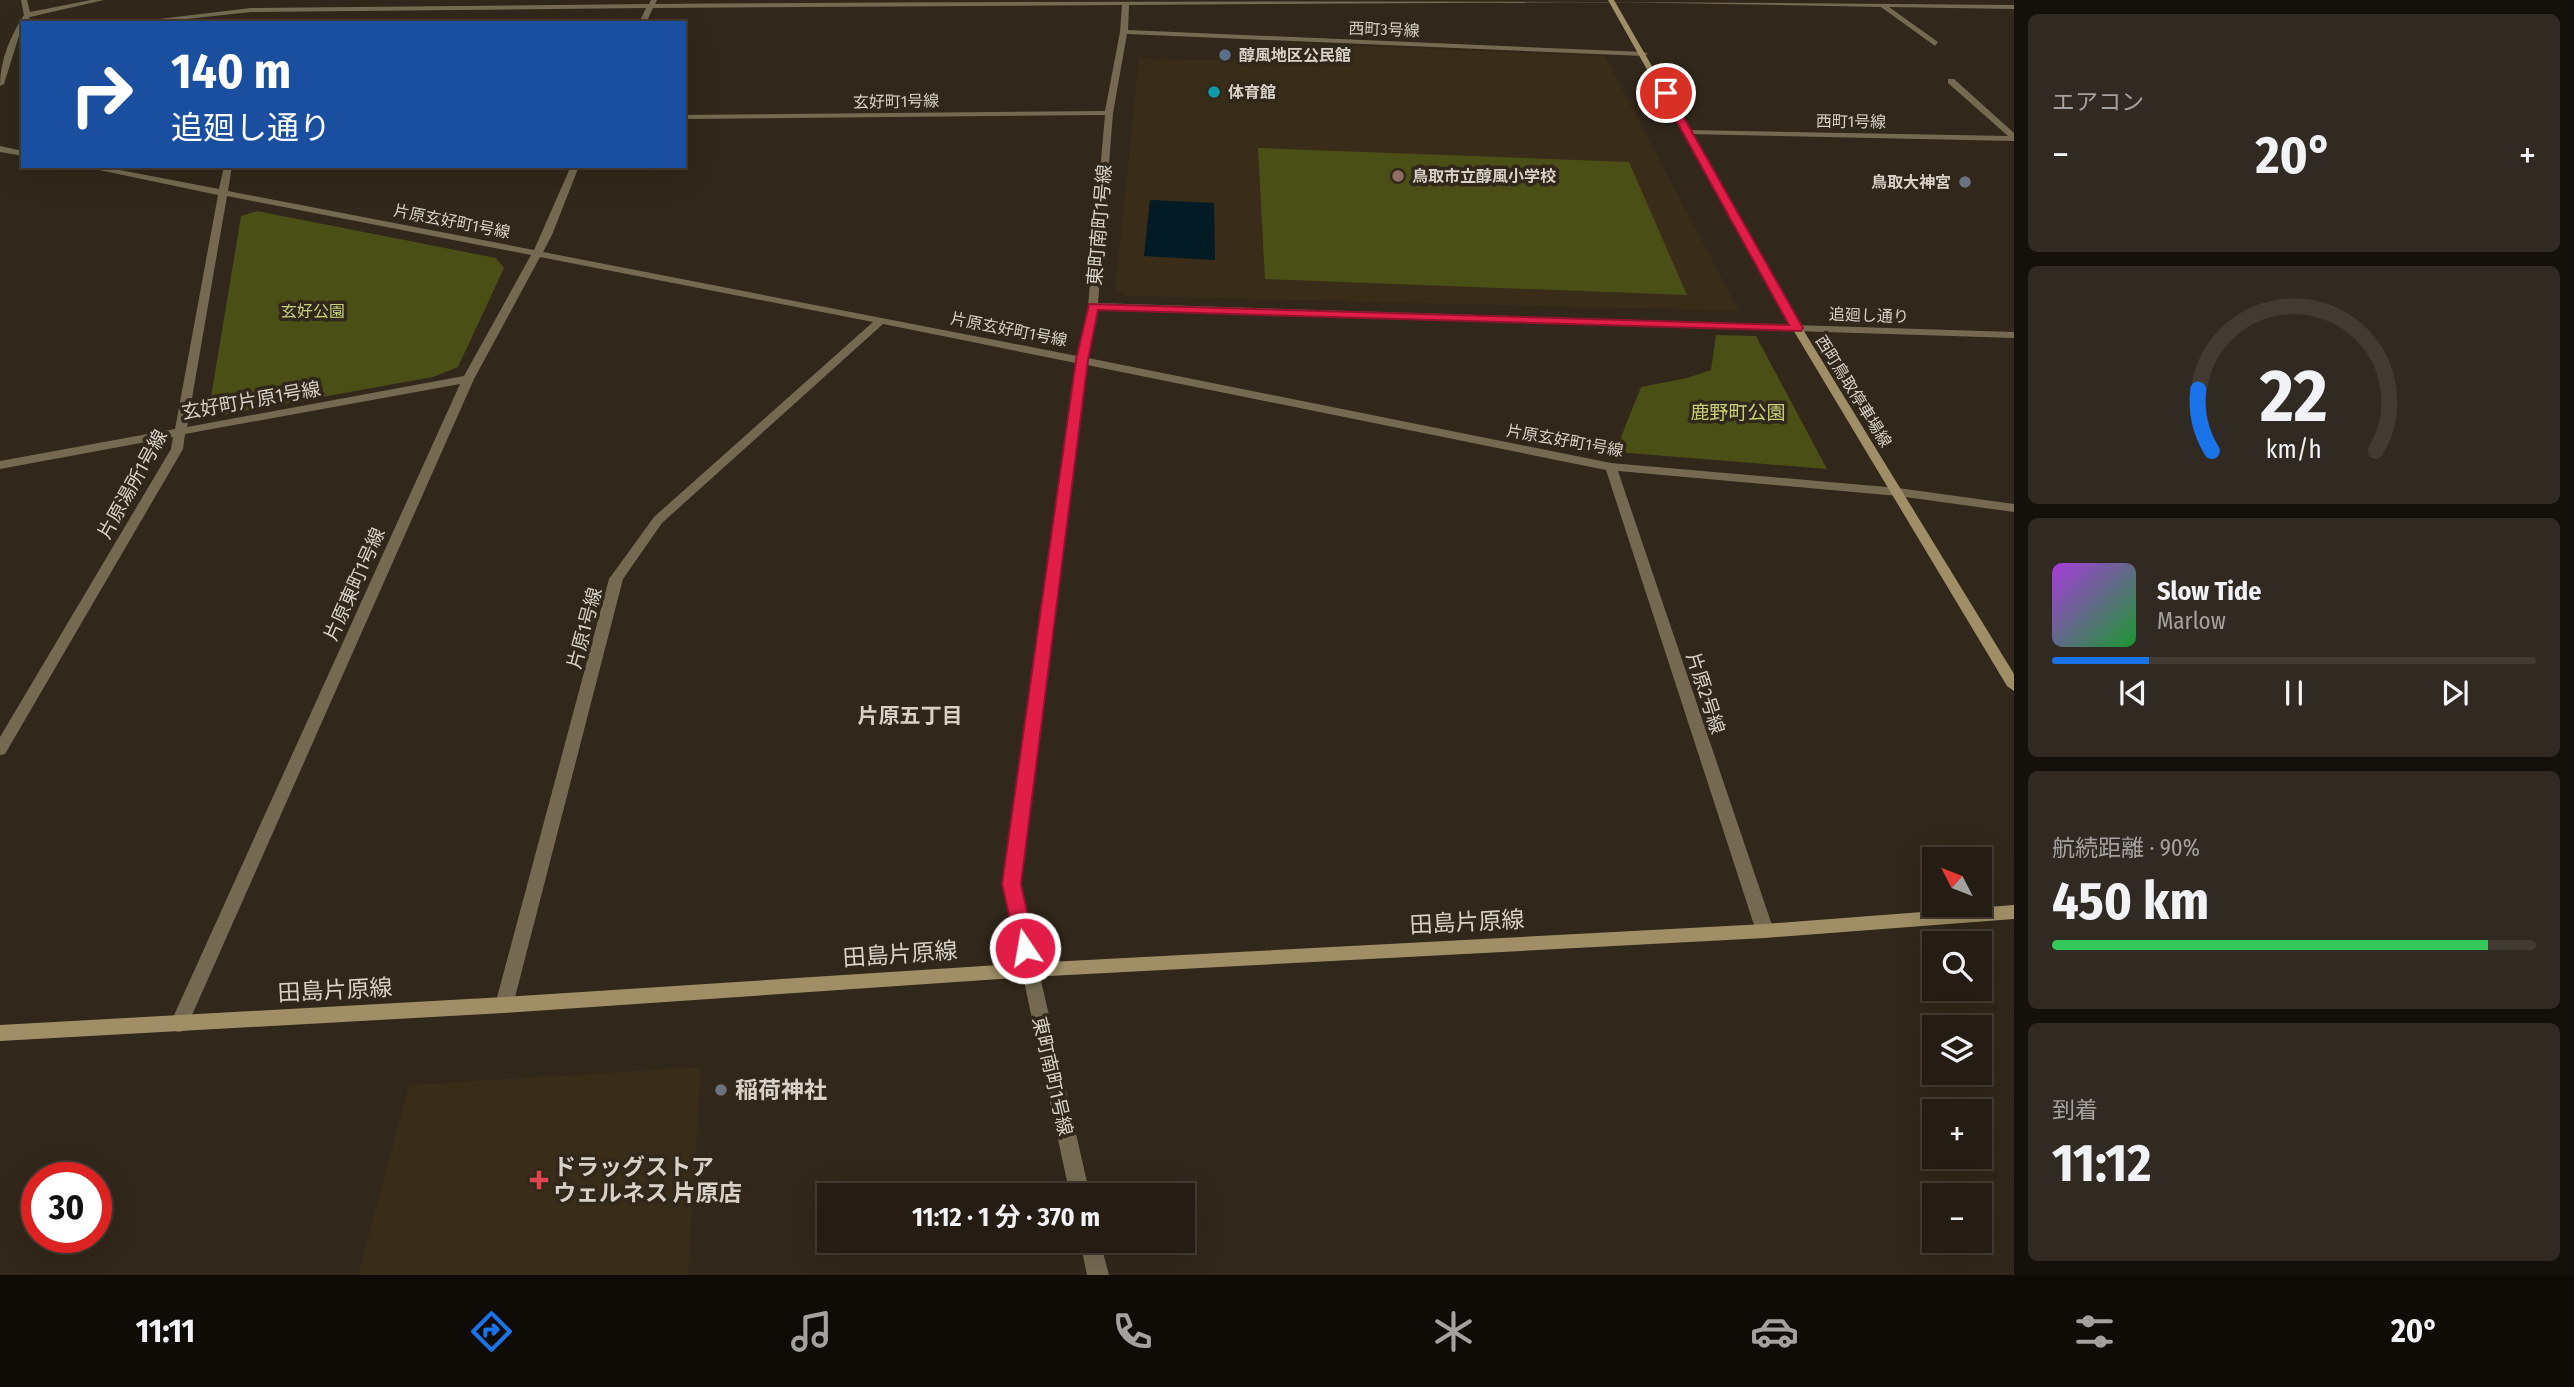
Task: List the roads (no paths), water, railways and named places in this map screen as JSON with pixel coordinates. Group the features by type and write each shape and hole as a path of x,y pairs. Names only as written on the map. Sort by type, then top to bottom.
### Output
{"main road":[{"name":"西町鳥取停車場線","path":"1612,0 1797,328 2014,686"},
{"name":"田島片原線","path":"0,1033 504,1005 1030,970 1765,931 2014,912"}],"street":[{"path":"23,21 27,15 24,0"},
{"path":"27,15 101,0"},
{"path":"249,21 251,10 262,0"},
{"path":"147,21 251,10 652,3 1612,0 2014,7"},
{"name":"東町南町1号線","path":"1077,1183 1011,884 1082,360 1093,306 1108,113 1124,32 1126,2"},
{"path":"643,21 652,3"},
{"path":"1884,6 1935,44"},
{"name":"西町3号線","path":"1124,32 1644,54"},
{"path":"0,84 15,35"},
{"path":"1951,81 2014,138"},
{"name":"玄好町1号線","path":"686,117 1108,113"},
{"name":"西町1号線","path":"1688,132 2014,138"},
{"path":"0,149 21,154"},
{"name":"片原玄好町1号線","path":"95,168 881,320 1611,467 1898,492 2014,508"},
{"name":"片原湯所1号線","path":"0,750 177,449 183,430 228,168"},
{"name":"片原東町1号線","path":"179,1024 468,379 537,253 574,168"},
{"name":"追廻し通り","path":"1093,306 2014,335"},
{"name":"片原1号線","path":"504,1005 617,579 658,520 881,320"},
{"name":"玄好町片原1号線","path":"0,465 468,379"},
{"name":"片原2号線","path":"1611,467 1765,931"},
{"path":"1093,1253 1098,1275"}],"water":[{"path":"1150,200 1214,203 1215,260 1144,256"}],"place":[{"name":"醇風地区公民館","path":"1225,55"},
{"name":"体育館","path":"1214,92"},
{"name":"鳥取市立醇風小学校","path":"1398,176"},
{"name":"鳥取大神宮","path":"1965,182"},
{"name":"稲荷神社","path":"721,1090"},
{"name":"ドラッグストア ウェルネス 片原店","path":"539,1180"}],"district":[{"name":"片原五丁目","path":"910,716"}],"park label":[{"name":"玄好公園","path":"313,311"},
{"name":"鹿野町公園","path":"1738,412"}]}
